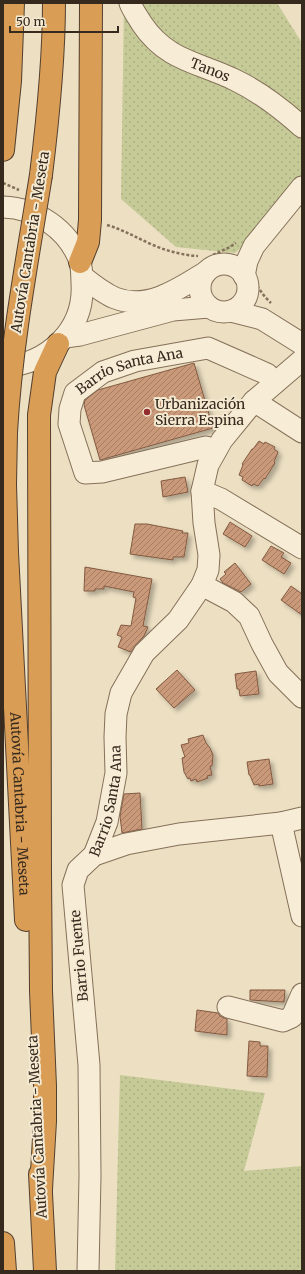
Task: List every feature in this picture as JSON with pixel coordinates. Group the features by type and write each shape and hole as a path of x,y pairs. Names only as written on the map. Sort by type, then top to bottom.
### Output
{"highway":[{"path":"3,150 10,81 13,3"},
{"name":"Autovía Cantabria - Meseta","path":"45,1271 6,552 5,484 6,432 10,376 41,175 53,62 54,3"},
{"path":"81,269 88,242 90,220 91,3"},
{"path":"41,1189 45,1121 45,1086 41,968 40,873 39,415 45,372 61,341"},
{"path":"3,1243 5,1271"}],"street":[{"name":"Tanos","path":"130,3 149,34 166,50 183,59 236,80 267,99 302,127"},
{"path":"230,311 237,308 243,302 249,283 247,261 254,246 302,187"},
{"path":"3,207 27,210 53,224 64,235 72,247 81,269 82,298 80,308 71,328 61,341 50,351 33,361 3,367"},
{"path":"81,269 101,290 115,298 141,301 164,296 254,246"},
{"path":"269,313 223,312 216,310 204,301 200,292 202,279 214,268 229,264 236,267 249,283 269,313 302,344"},
{"path":"61,341 80,334 173,310 209,306"},
{"name":"Barrio Santa Ana","path":"216,450 206,447 102,472 85,473 69,424 70,409 75,393 103,372 135,361 208,348 267,374 275,383"},
{"name":"Barrio Santa Ana","path":"94,855 107,822 116,773 116,714 121,694 144,653 178,620 202,585 208,570 209,555 204,523 202,491 208,465 222,440 254,401 302,360"},
{"path":"254,401 302,432"},
{"path":"202,491 221,499 302,548"},
{"path":"202,585 234,602 249,616 262,644 278,672 296,691"},
{"name":"Barrio Santa Ana","path":"94,855 126,844 179,834 281,823 302,818"},
{"path":"281,823 302,916"},
{"name":"Barrio Fuente","path":"88,1271 90,1176 89,1065 72,885 78,870 94,855"},
{"path":"228,1007 283,1021 292,1017 302,994"}],"path":[{"path":"249,283 258,288 265,297 269,313"}],"green space":[{"path":"124,3 277,3 302,43 302,187 289,204 235,253 176,247 121,199"},
{"path":"120,1075 265,1093 244,1171 302,1166 302,1271 115,1271"}],"building":[{"name":"Urbanización Sierra Espina","path":"194,363 213,428 100,460 84,405 85,400 98,390"},
{"path":"259,441 275,447 274,449 278,452 274,462 275,463 265,479 264,478 258,486 253,484 252,486 242,480 243,477 239,475 243,465 242,464"},
{"path":"185,477 188,492 163,497 161,481"},
{"path":"230,522 252,536 245,547 223,534"},
{"path":"135,524 147,524 183,531 182,533 188,533 184,557 173,557 173,560 130,554"},
{"path":"271,546 284,553 281,557 291,563 284,574 262,560"},
{"path":"235,563 251,584 241,592 223,583 220,579 226,574 224,572"},
{"path":"85,567 152,579 143,626 148,627 144,636 131,652 118,647 122,637 117,635 121,625 131,626 136,598 133,597 134,592 104,586 104,589 84,591"},
{"path":"291,586 302,594 302,615 281,600"},
{"path":"177,670 195,690 174,708 156,689"},
{"path":"256,671 259,694 240,696 239,689 237,689 235,674"},
{"path":"203,735 213,755 212,766 210,766 212,775 207,776 208,778 197,782 196,779 191,781 184,772 182,758 185,757 181,745 189,743 188,739"},
{"path":"269,759 273,784 259,786 259,784 254,785 249,775 247,762"},
{"path":"140,793 142,829 122,833 120,816 124,794"},
{"path":"250,990 285,990 284,1002 250,1000"},
{"path":"197,1010 218,1013 220,1016 227,1019 227,1035 195,1031"},
{"path":"249,1041 260,1042 260,1046 268,1046 267,1077 247,1076"}],"place":[{"name":"Urbanización Sierra Espina","path":"147,412"}]}
